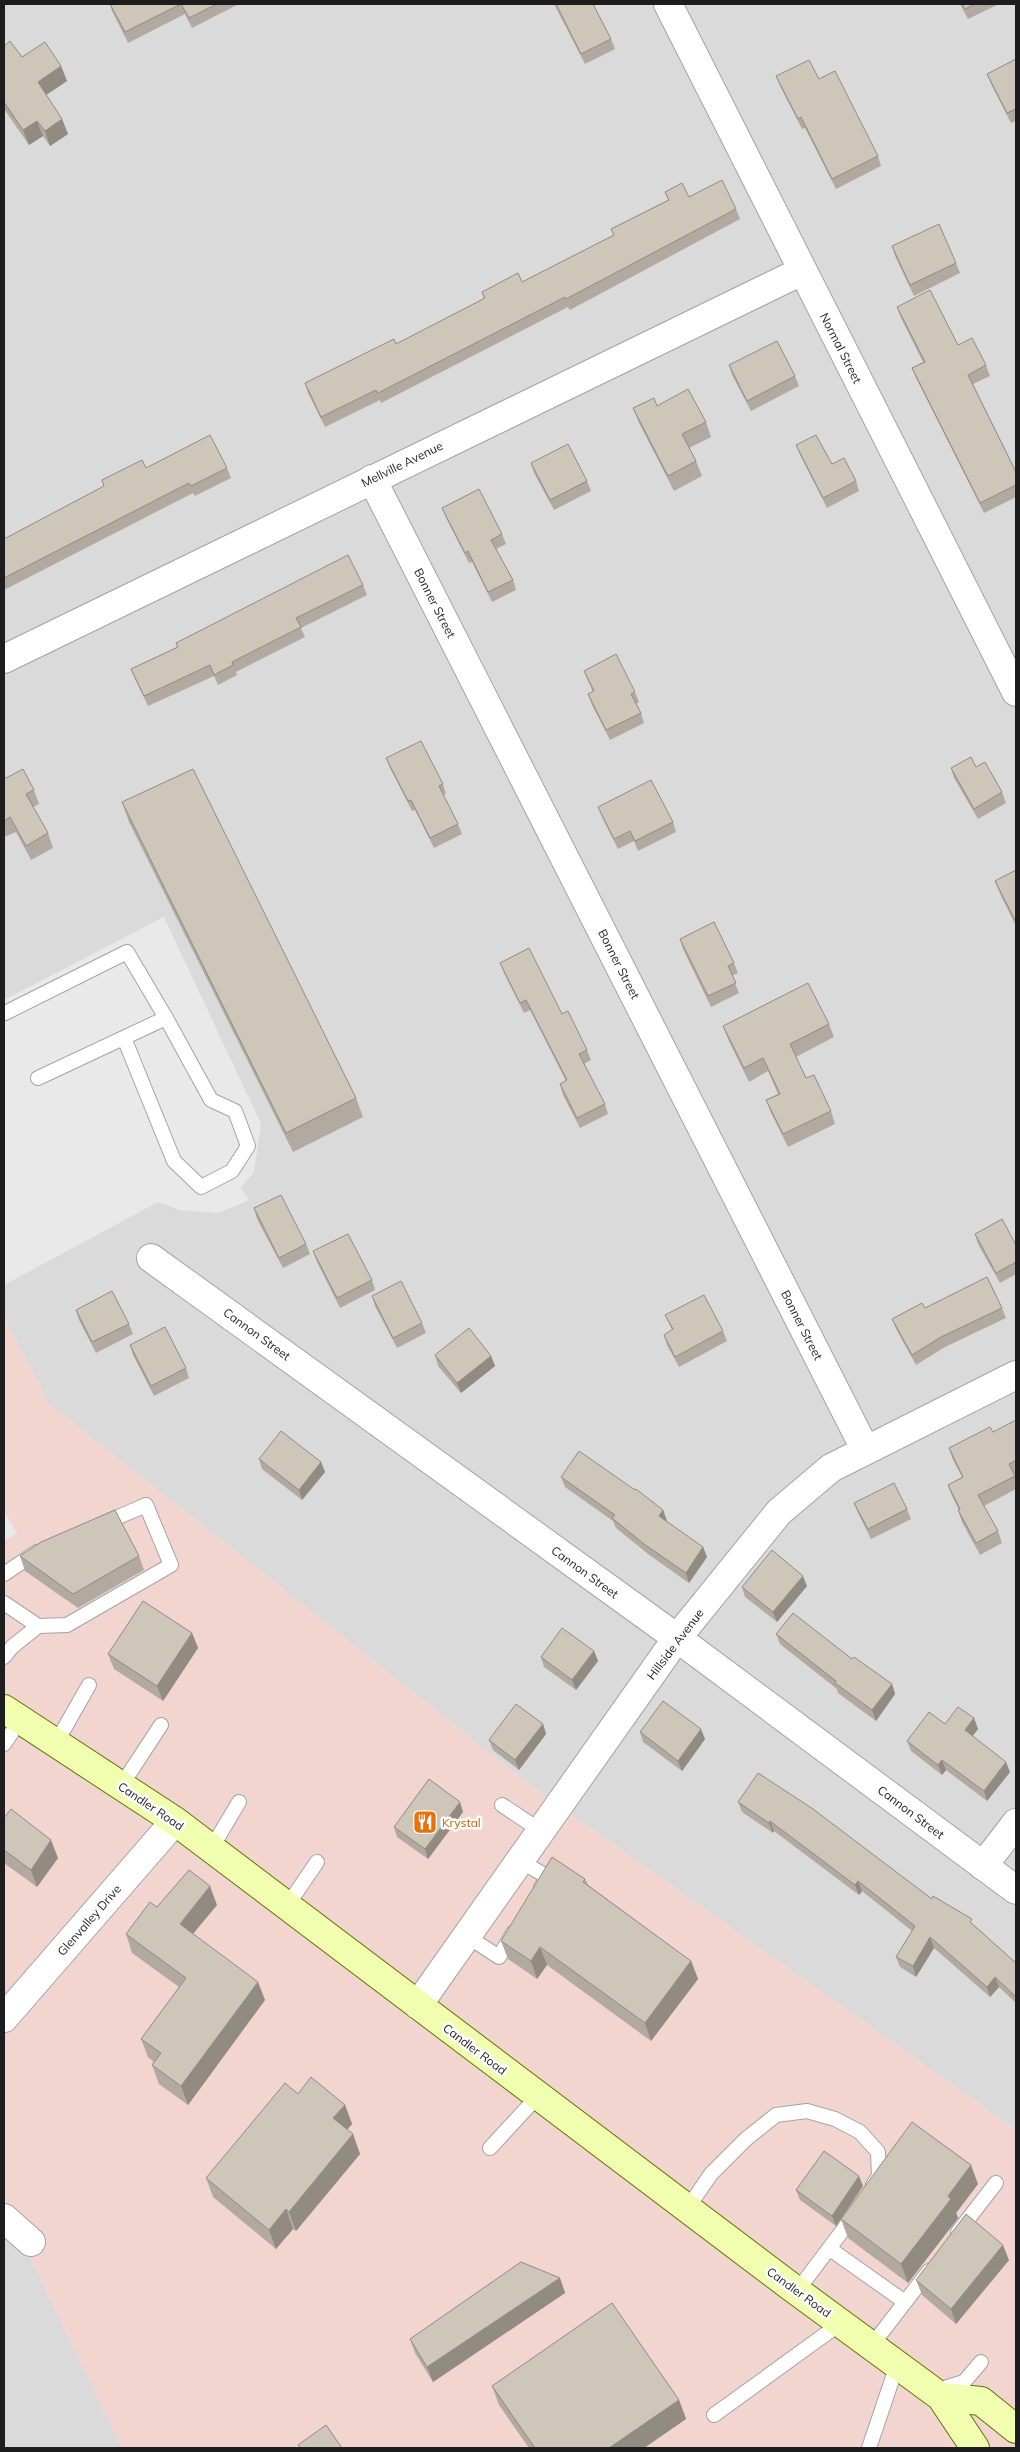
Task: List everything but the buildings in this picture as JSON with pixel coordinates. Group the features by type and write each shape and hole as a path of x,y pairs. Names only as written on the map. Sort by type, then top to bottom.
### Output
{"main road":[{"name":"Candler Road","path":"12,1714 175,1821 797,2292 872,2345 937,2395 975,2448"},
{"path":"937,2395 981,2401 1016,2429"}],"street":[{"name":"Normal Street","path":"668,4 1016,692"},
{"name":"Mellville Avenue","path":"4,659 372,478 802,271"},
{"name":"Bonner Street","path":"372,478 865,1449"},
{"name":"Cannon Street","path":"151,1258 677,1638 1016,1890"},
{"name":"Hillside Avenue","path":"418,2005 677,1638 779,1512 831,1468 865,1449 1016,1375"},
{"name":"Glenvalley Drive","path":"4,2018 175,1821"},
{"path":"983,1866 1016,1823"},
{"path":"4,2218 31,2242"}],"lane":[{"path":"4,1013 127,952 211,1100 235,1111 248,1146 232,1171 201,1188 174,1161 124,1038"},
{"path":"38,1078 166,1018"},
{"path":"4,1603 38,1626 67,1625 170,1565 146,1506 85,1531"},
{"path":"4,1574 50,1545"},
{"path":"4,1657 12,1647 38,1626"},
{"path":"56,1743 89,1685"},
{"path":"4,1744 12,1714"},
{"path":"121,1786 161,1725"},
{"path":"210,1848 239,1802"},
{"path":"502,1804 541,1831"},
{"path":"520,1861 548,1877 533,1901"},
{"path":"287,1906 317,1862"},
{"path":"467,1936 499,1957 518,1925"},
{"path":"490,2148 538,2096"},
{"path":"687,2209 711,2174 746,2138 776,2115 807,2111 835,2119 860,2132 878,2152 879,2176 864,2201 797,2292"},
{"path":"950,2242 996,2183"},
{"path":"830,2249 905,2302"},
{"path":"872,2345 939,2258"},
{"path":"714,2415 841,2322"},
{"path":"937,2395 964,2382 981,2362"},
{"path":"869,2448 897,2365"}],"shaded area":[{"path":"4,4 1016,4 1016,2130 534,1788 48,1403 4,1317"},
{"path":"164,917 261,1124 254,1172 241,1187 249,1200 218,1213 179,1210 158,1202 4,1285 4,1000"},
{"path":"4,1317 48,1403 534,1788 1016,2130 1016,2448 122,2448 11,2217 4,2211"},
{"path":"4,1510 17,1534 4,1540"},
{"path":"4,2211 11,2217 122,2448 4,2448"}],"place":[{"name":"Krystal","path":"425,1822"}]}
